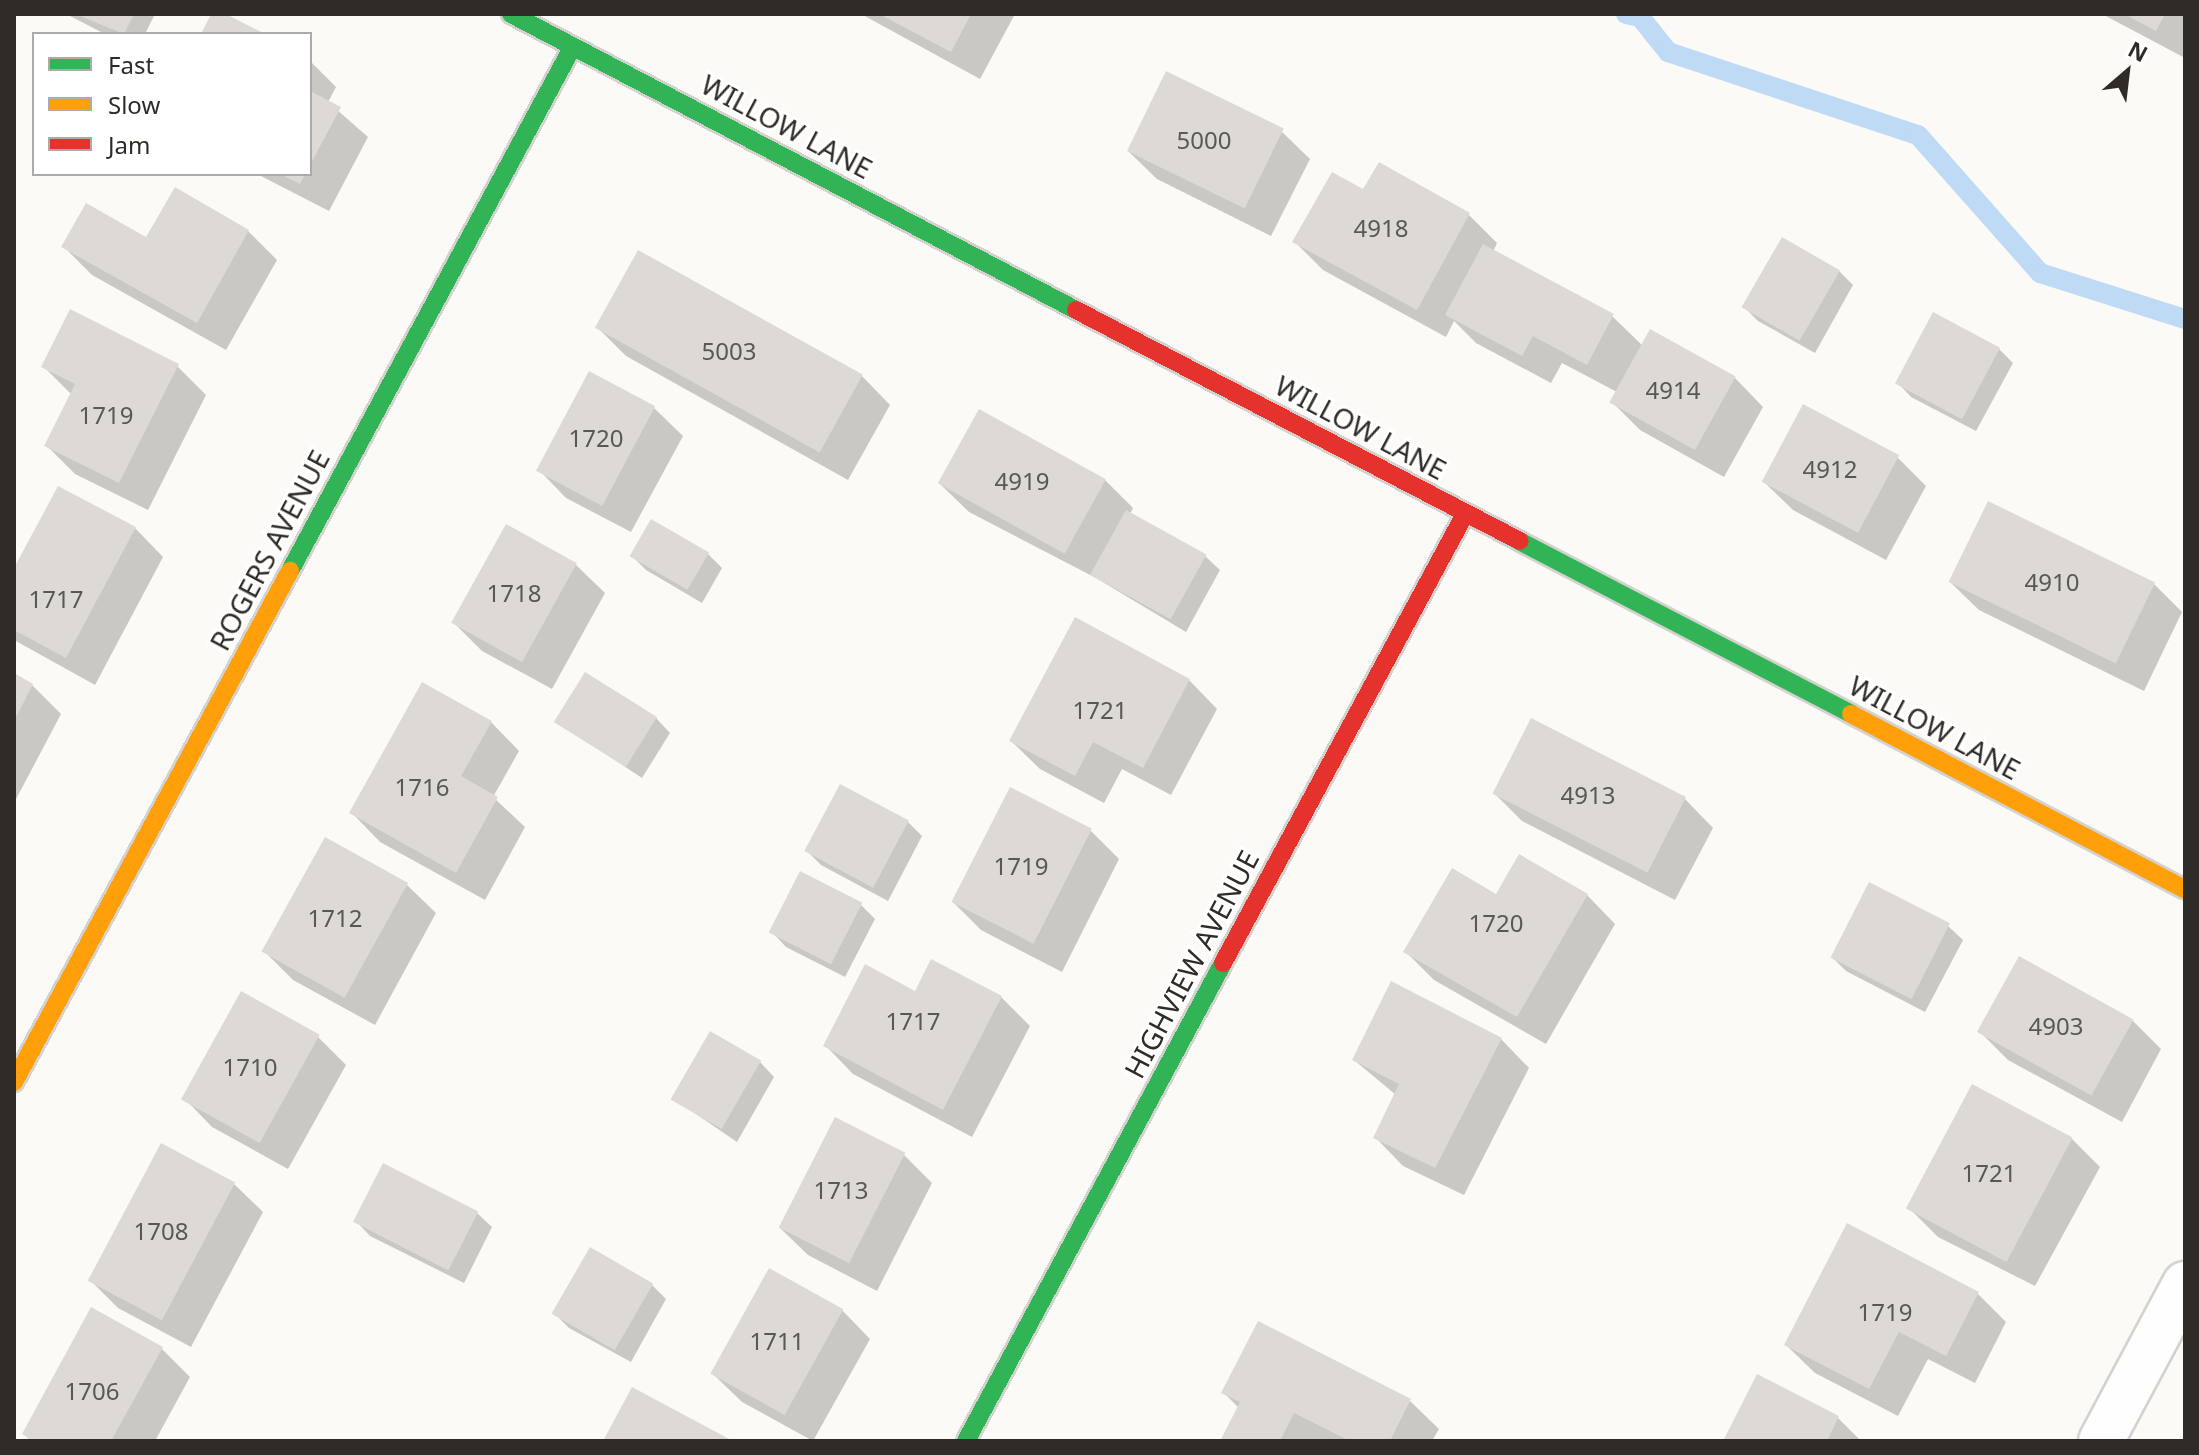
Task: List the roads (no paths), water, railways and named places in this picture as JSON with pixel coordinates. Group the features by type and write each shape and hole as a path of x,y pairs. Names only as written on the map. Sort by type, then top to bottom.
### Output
{"street":[{"name":"WILLOW LANE","path":"511,14 2185,889"},
{"name":"ROGERS AVENUE","path":"14,1082 573,46"},
{"name":"HIGHVIEW AVENUE","path":"966,1441 1465,514"},
{"path":"2101,1441 2185,1284"}],"waterway":[{"path":"1626,14 1640,17 1668,52 1918,135 2040,273 2185,319"}]}
